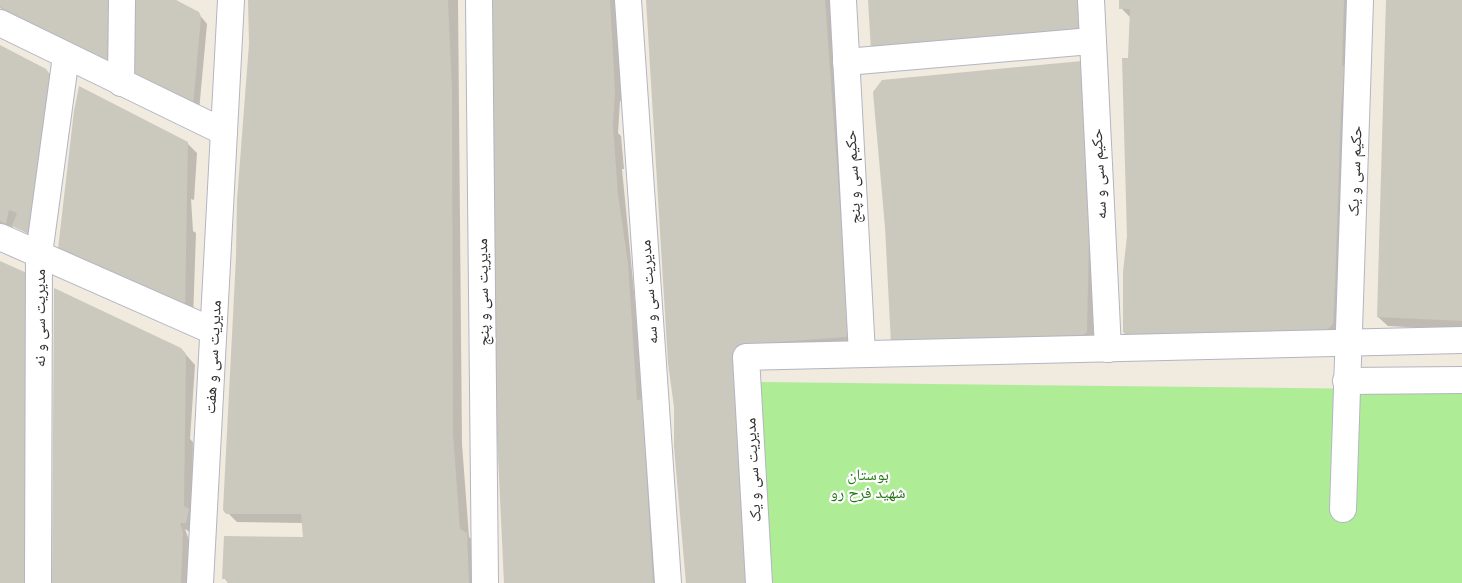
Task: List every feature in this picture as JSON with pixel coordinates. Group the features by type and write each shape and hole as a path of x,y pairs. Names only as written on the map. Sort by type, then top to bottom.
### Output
{"street":[{"path":"121,83 122,0"},
{"name":"مدیریت سی و هفت","path":"200,583 231,0"},
{"name":"مدیریت سی و پنج","path":"479,0 485,583"},
{"name":"مدیریت سی و سه","path":"628,0 668,583"},
{"name":"حکیم سی و پنج","path":"843,0 862,354"},
{"name":"حکیم سی و سه","path":"1091,0 1091,41 1108,349"},
{"name":"حکیم سی و یک","path":"1343,509 1360,0"},
{"path":"0,23 224,132"},
{"path":"846,62 1091,41"},
{"name":"مدیریت سی و نه","path":"38,583 39,254 66,56"},
{"path":"0,237 213,331"},
{"path":"862,354 1462,340"},
{"name":"مدیریت سی و یک","path":"759,583 746,357 862,354"},
{"path":"1346,381 1462,380"}],"green space":[{"name":"بوستان شهید فرح رو","path":"757,382 1462,390 1462,583 768,583"}],"building":[{"path":"0,0 117,0 115,66 0,7"},
{"path":"131,0 176,0 199,12 201,17 193,106 129,74"},
{"path":"248,0 448,0 452,89 453,434 460,529 467,533 469,583 227,583 227,579 222,579 224,536 303,537 301,514 226,514 223,510 237,200 249,44"},
{"path":"491,0 610,0 615,90 613,125 618,195 628,263 637,400 642,399 653,583 504,583 496,413"},
{"path":"646,0 825,0 849,332 846,337 737,345 740,349 755,583 686,583 674,447 674,407 668,363"},
{"path":"868,0 1081,0 1083,26 1072,34 871,51"},
{"path":"1119,0 1344,0 1342,66 1345,66 1341,108 1333,324 1326,331 1128,337 1123,332 1123,272 1127,236 1122,58 1128,58 1130,9 1119,9"},
{"path":"1386,0 1462,0 1462,321 1377,317"},
{"path":"0,45 46,69 50,75 29,234 12,226 17,213 9,210 6,224 0,221"},
{"path":"1082,61 1090,188 1087,332 1081,337 891,343 885,227 873,92 882,80"},
{"path":"79,86 188,142 185,311 58,249"},
{"path":"0,261 29,274 24,583 0,583"},
{"path":"54,288 181,348 186,354 184,506 189,509 186,523 180,523 183,533 181,583 52,583"}]}
